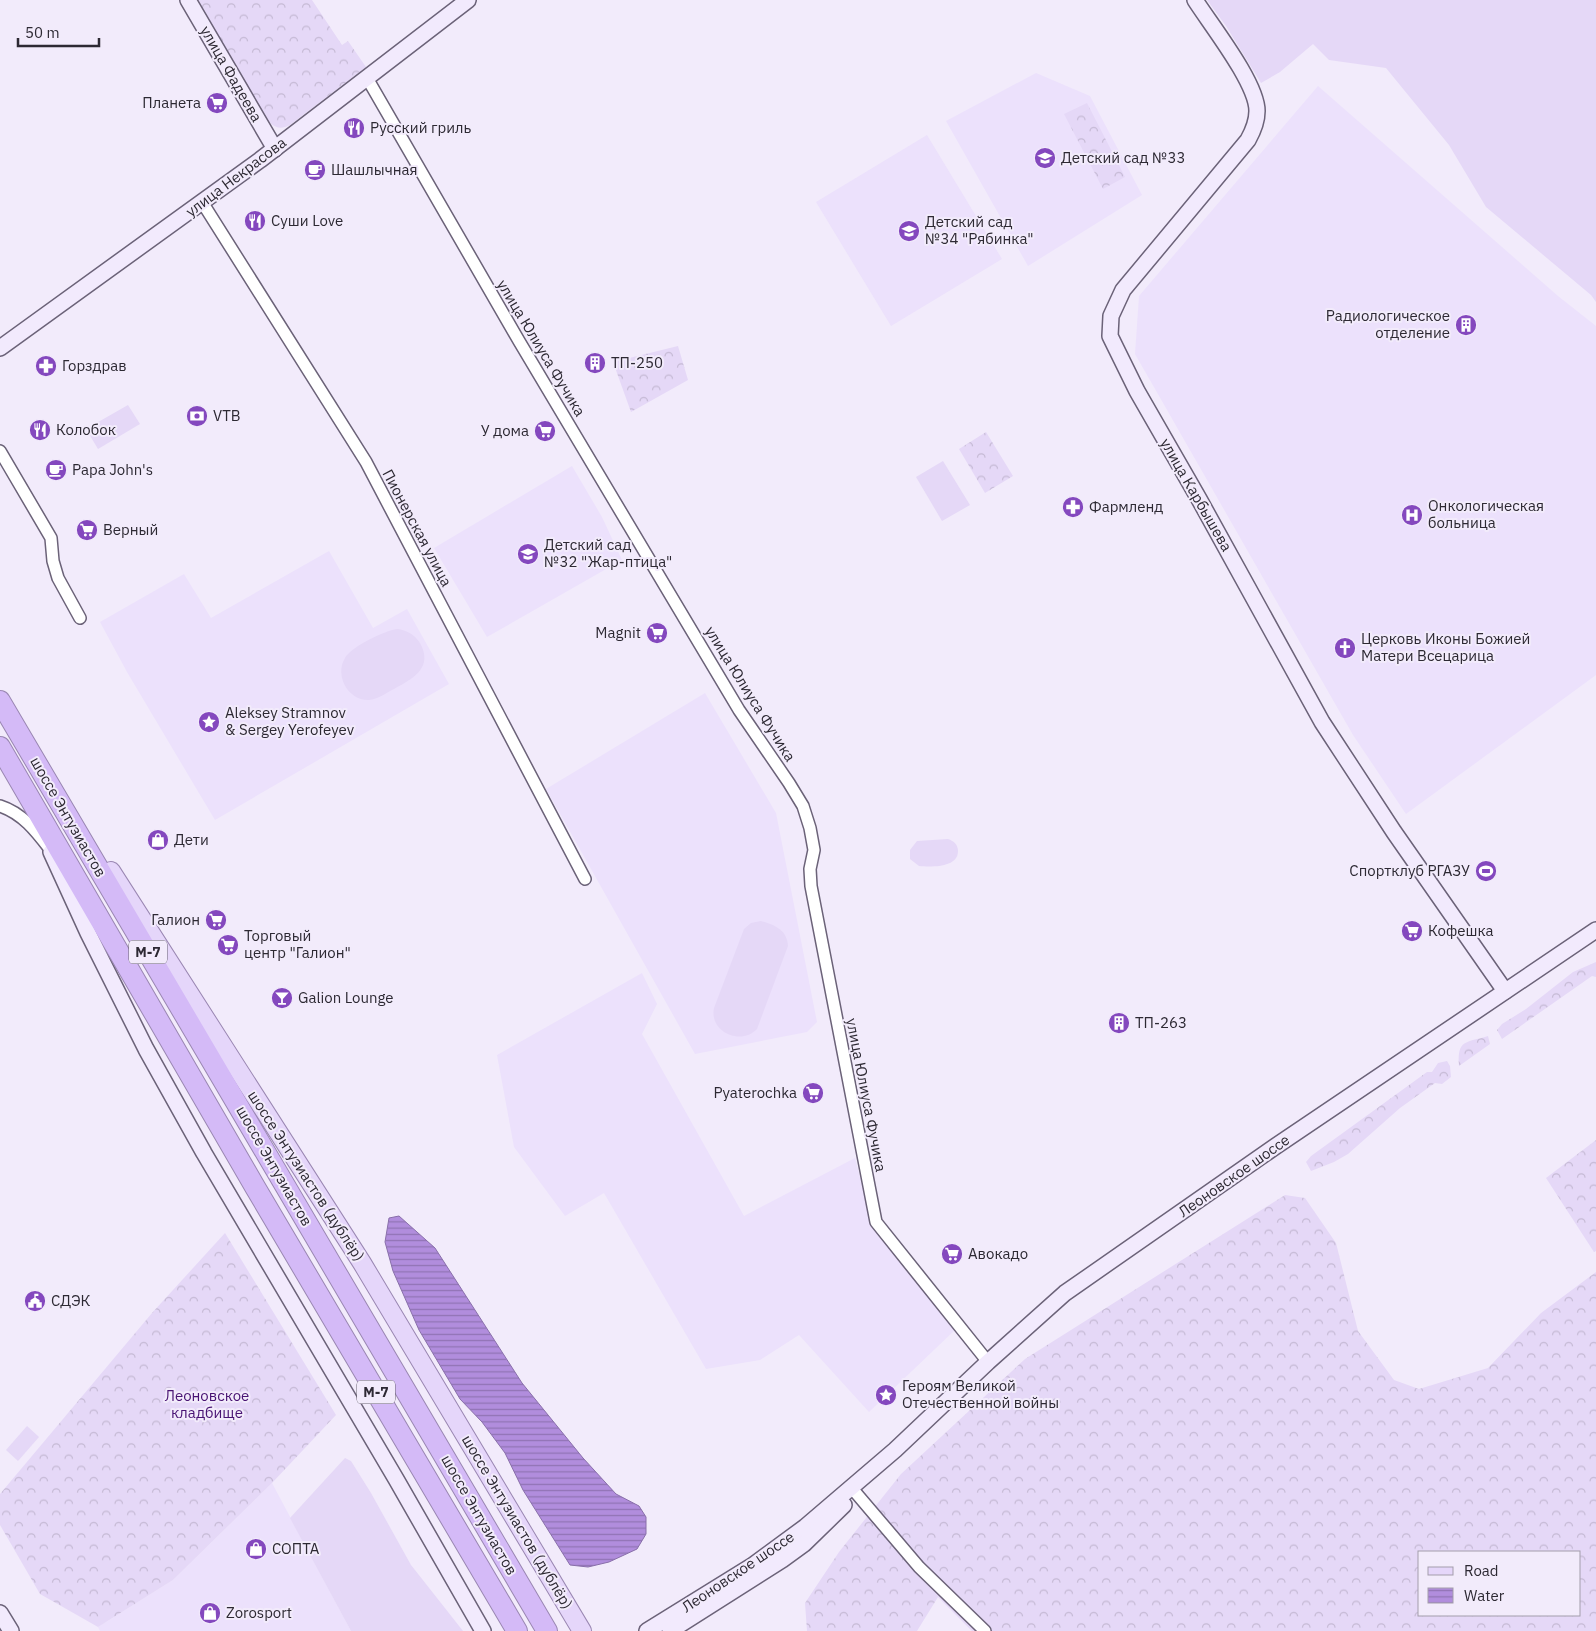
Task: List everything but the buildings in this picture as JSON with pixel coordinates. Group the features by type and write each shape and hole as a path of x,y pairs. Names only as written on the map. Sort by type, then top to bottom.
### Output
{"highway":[{"name":"шоссе Энтузиастов","path":"0,701 548,1631"},
{"name":"шоссе Энтузиастов","path":"0,747 255,1187 517,1631"}],"main road":[{"name":"улица Фадеева","path":"188,0 275,149"},
{"name":"улица Некрасова","path":"0,348 275,149 468,0"},
{"name":"улица Карбышева","path":"1195,0 1246,77 1258,110 1256,124 1248,140 1123,290 1112,316 1110,336 1137,392 1199,499 1322,722 1394,832 1505,991"},
{"name":"шоссе Энтузиастов (дублёр)","path":"17,730 362,1263 582,1631"},
{"path":"15,772 88,933 146,1049 199,1145 396,1479 483,1631"},
{"name":"Леоновское шоссе","path":"647,1631 760,1561 805,1527 895,1450 988,1362 1065,1293 1276,1146 1596,930"},
{"name":"Леоновское шоссе","path":"670,1631 804,1544 856,1493 895,1450"},
{"path":"570,1611 572,1631"},
{"path":"0,1613 10,1631"}],"street":[{"name":"улица Юлиуса Фучика","path":"367,78 519,341 700,644 740,710 803,806 814,850 810,869 811,886 876,1222 988,1362"},
{"name":"Пионерская улица","path":"202,202 366,462 585,879"},
{"path":"0,451 51,538 53,561 58,578 80,618"},
{"path":"0,806 18,815 33,828 50,848"},
{"path":"856,1493 919,1567 985,1631"}],"shaded area":[{"name":"Детский сад №33","path":"1036,73 1090,96 1142,195 1028,266 946,121"},
{"name":"Онкологическая больница","path":"1318,86 1558,296 1596,326 1596,675 1406,814 1353,735 1135,354 1139,296"},
{"name":"Детский сад №34 \"Рябинка\"","path":"927,135 1002,259 891,326 816,202"},
{"name":"Детский сад №32 \"Жар-птица\"","path":"572,466 602,517 622,560 487,637 434,548"},
{"path":"329,551 373,628 407,609 449,684 215,820 127,672 100,622 184,574 211,618"},
{"path":"705,693 776,813 817,1022 807,1032 695,1054 546,789"},
{"path":"642,973 657,1004 642,1034 744,1216 855,1158 873,1226 956,1329 869,1412 799,1335 760,1360 706,1369 604,1193 565,1216 514,1147 497,1055"},
{"name":"СОПТА","path":"272,1483 351,1631 100,1631 98,1627 173,1580"}],"green space":[{"path":"196,0 312,0 342,45 348,41 366,67 290,125 280,128 267,120"},
{"path":"1207,0 1596,0 1596,302 1591,295 1486,207 1449,145 1386,68 1329,60 1313,44 1280,72 1261,83 1226,26"},
{"path":"1087,103 1125,177 1103,189 1064,114"},
{"path":"678,346 688,380 631,412 613,362"},
{"path":"128,405 140,424 98,449 86,429"},
{"path":"986,432 1013,476 985,493 959,449"},
{"path":"943,461 970,505 942,521 916,477"},
{"path":"398,629 410,633 420,643 424,652 423,666 414,677 379,697 369,700 355,696 345,686 342,679 342,665 345,658 354,649 369,640 385,632"},
{"path":"948,839 957,847 957,857 954,861 937,866 919,866 910,859 910,850 917,841"},
{"path":"761,921 771,924 783,932 788,946 757,1029 750,1034 735,1036 721,1030 716,1024 714,1008 744,929 751,923"},
{"path":"1596,962 1596,977 1592,976 1502,1039 1497,1030 1502,1024 1526,1009 1573,972"},
{"path":"1488,1036 1490,1044 1459,1066 1461,1046 1469,1041"},
{"path":"1447,1061 1450,1066 1451,1077 1442,1084 1435,1083 1400,1108 1348,1154 1311,1171 1306,1162 1311,1156 1427,1072 1432,1072 1438,1063"},
{"path":"1596,1140 1596,1251 1594,1252 1546,1178"},
{"path":"1285,1195 1305,1198 1336,1243 1358,1331 1394,1380 1419,1389 1488,1368 1541,1313 1596,1272 1596,1631 972,1631 938,1597 917,1631 807,1631 805,1603 839,1552 901,1474 1025,1359"},
{"name":"Леоновское кладбище","path":"225,1233 336,1415 272,1483 173,1580 98,1627 40,1594 0,1525 0,1494 152,1313"},
{"path":"27,1426 39,1437 18,1461 6,1450"},
{"path":"345,1458 351,1461 371,1493 411,1565 463,1631 351,1631 290,1518"}],"water":[{"path":"399,1216 435,1248 522,1383 583,1458 616,1494 639,1506 646,1517 646,1534 637,1549 609,1562 588,1567 570,1565 523,1490 505,1453 482,1422 460,1399 419,1330 393,1271 385,1242 389,1218"}],"place":[{"name":"Планета","path":"217,103"},
{"name":"Русский гриль","path":"354,128"},
{"name":"Детский сад №33","path":"1045,158"},
{"name":"Шашлычная","path":"315,170"},
{"name":"Суши Love","path":"255,221"},
{"name":"Детский сад №34 \"Рябинка\"","path":"909,231"},
{"name":"Радиологическое отделение","path":"1466,325"},
{"name":"ТП-250","path":"595,363"},
{"name":"Горздрав","path":"46,366"},
{"name":"VTB","path":"197,416"},
{"name":"Колобок","path":"40,430"},
{"name":"У дома","path":"545,431"},
{"name":"Papa John's","path":"56,470"},
{"name":"Фармленд","path":"1073,507"},
{"name":"Онкологическая больница","path":"1412,515"},
{"name":"Верный","path":"87,530"},
{"name":"Детский сад №32 \"Жар-птица\"","path":"528,554"},
{"name":"Magnit","path":"657,633"},
{"name":"Церковь Иконы Божией Матери Всецарица","path":"1345,648"},
{"name":"Aleksey Stramnov & Sergey Yerofeyev","path":"209,722"},
{"name":"Дети","path":"158,840"},
{"name":"Спортклуб РГАЗУ","path":"1486,871"},
{"name":"Галион","path":"216,920"},
{"name":"Кофешка","path":"1412,931"},
{"name":"Торговый центр \"Галион\"","path":"228,945"},
{"name":"Galion Lounge","path":"282,998"},
{"name":"ТП-263","path":"1119,1023"},
{"name":"Pyaterochka","path":"813,1093"},
{"name":"Авокадо","path":"952,1254"},
{"name":"СДЭК","path":"35,1301"},
{"name":"Героям Великой Отечественной войны","path":"886,1395"},
{"name":"СОПТА","path":"256,1549"},
{"name":"Zorosport","path":"210,1613"}]}
